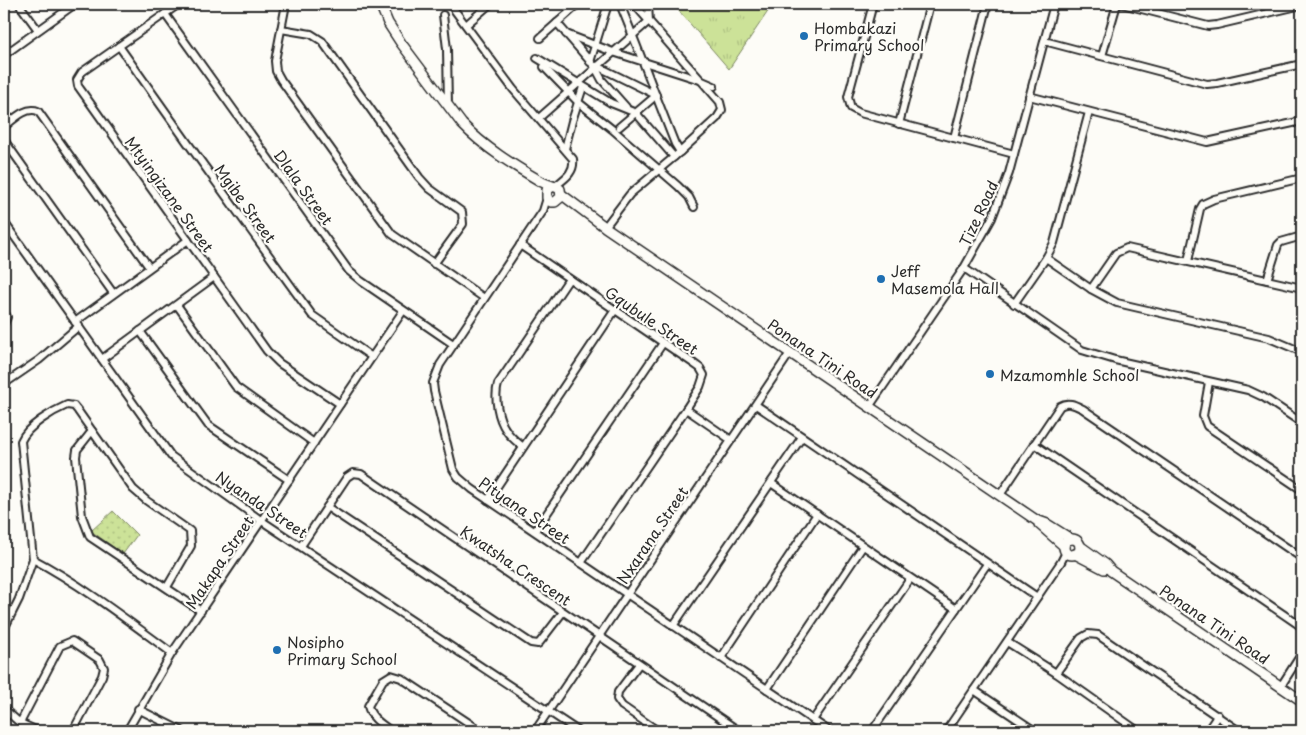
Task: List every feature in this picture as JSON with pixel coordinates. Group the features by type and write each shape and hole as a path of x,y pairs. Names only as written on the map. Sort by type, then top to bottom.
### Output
{"street":[{"path":"19,4 38,30"},
{"path":"4,55 75,4"},
{"name":"Mtyingizane Street","path":"178,4 82,72 77,83 81,92 270,355 340,404"},
{"path":"286,4 274,67 281,80 386,226 399,239 484,298"},
{"name":"Ponana Tini Road","path":"380,4 401,43 448,108 472,134 491,150 557,190 594,220 1000,495 1036,520 1071,551 1105,564 1111,571 1302,701"},
{"path":"450,4 513,89 573,159 574,165 557,190"},
{"path":"466,25 490,4"},
{"path":"594,65 596,45 608,4"},
{"path":"620,4 655,97 680,152"},
{"path":"605,227 625,199 674,158 717,118 722,110 720,102 634,4"},
{"path":"648,4 649,21"},
{"path":"872,4 850,89 848,101 851,108 857,112 899,124 1014,154"},
{"path":"899,124 930,4"},
{"path":"954,138 988,4"},
{"name":"Tize Road","path":"869,407 964,268 992,218 1005,186 1054,4"},
{"path":"1102,56 1117,4"},
{"path":"1122,4 1208,26 1302,5"},
{"path":"540,38 574,8"},
{"name":"Dlala Street","path":"165,14 349,271 357,279 453,344"},
{"path":"443,15 447,49 448,108"},
{"path":"539,118 567,92 580,85 594,65 613,52 649,21"},
{"path":"557,23 594,65 620,102 633,112 674,158"},
{"path":"281,29 312,34 322,41 422,180 429,188 462,212 463,224 434,264"},
{"path":"566,34 714,86"},
{"path":"1044,41 1207,84 1217,84 1302,64"},
{"name":"Mgibe Street","path":"119,46 312,315 372,357"},
{"path":"537,58 611,103 633,112"},
{"path":"594,65 600,66 655,97"},
{"path":"544,67 578,102 689,197 694,207"},
{"path":"565,149 578,102 580,85"},
{"path":"1030,96 1207,142 1302,121"},
{"path":"619,127 633,112 655,97"},
{"path":"4,127 26,111 32,109 38,111 149,267"},
{"path":"1014,304 1051,251 1089,112"},
{"path":"4,140 113,293"},
{"name":"Ponana Tini Road","path":"520,169 550,199 594,220"},
{"path":"1188,261 1198,216 1204,204 1214,199 1302,178"},
{"path":"547,190 557,190 560,199 550,199 547,190"},
{"name":"Pityana Street","path":"550,199 453,344 435,375 433,382 435,399 453,469 465,483 488,500 830,731"},
{"name":"Nyanda Street","path":"4,222 172,456 262,521 578,731"},
{"path":"1267,280 1278,245 1281,242 1302,236"},
{"path":"4,384 39,360 77,323 113,293 188,240"},
{"name":"Gqubule Street","path":"520,245 693,363 703,372 704,380 686,409 581,563"},
{"path":"1091,289 1112,258 1127,248 1302,288"},
{"path":"1046,258 1091,289 1118,303 1269,338 1302,352"},
{"path":"964,268 1074,345 1090,353 1254,393 1302,423"},
{"path":"102,359 214,277"},
{"path":"523,447 509,434 504,426 496,390 498,384 569,279"},
{"path":"176,305 236,387 314,443"},
{"path":"488,500 615,310"},
{"path":"4,311 7,317 4,324"},
{"name":"Makapa Street","path":"127,731 172,653 403,311"},
{"path":"140,331 208,425 290,480"},
{"path":"534,531 663,343"},
{"name":"Nxarana Street","path":"535,731 790,353"},
{"path":"1209,382 1203,416 1207,426 1302,490"},
{"path":"1000,495 1060,406 1068,403 1083,409 1302,558"},
{"path":"4,629 19,599 33,559 21,440 31,428 47,416 70,404 74,406 133,489 190,532 191,546 167,587"},
{"path":"756,405 1037,597"},
{"path":"686,409 731,440"},
{"path":"92,431 78,450 76,457 82,516 88,534 99,544 201,611"},
{"path":"673,626 802,437"},
{"path":"1034,444 1302,627"},
{"name":"Kwatsha Crescent","path":"301,546 349,475 356,472 361,474 739,731"},
{"path":"771,483 956,609"},
{"path":"327,507 526,641 538,644 562,612"},
{"path":"721,658 817,514"},
{"name":"Ponana Tini Road","path":"1036,520 1048,524 1071,539 1066,542 1071,551"},
{"path":"767,689 863,546"},
{"path":"946,731 1061,562 1071,551"},
{"path":"33,559 115,611 172,653"},
{"path":"872,731 987,564"},
{"path":"813,720 910,579"},
{"path":"1056,673 1081,638 1088,634 1098,635 1239,731"},
{"path":"20,722 60,646 72,641 100,660 104,668 102,676 73,731"},
{"path":"1006,642 1056,673 1138,731"},
{"path":"1281,686 1302,653"},
{"path":"639,664 618,692 617,699 622,706 658,731"},
{"path":"391,731 380,724 368,706 383,680 391,675 401,678 481,731"},
{"path":"974,690 1035,731"},
{"path":"4,709 20,722 38,731"},
{"path":"138,709 182,731"},
{"path":"1207,731 1218,715"}],"green space":[{"path":"673,4 773,4 729,69"},
{"path":"113,511 137,535 123,554 91,531"}],"place":[{"name":"Hombakazi Primary School","path":"804,36"},
{"name":"Jeff Masemola Hall","path":"881,279"},
{"name":"Mzamomhle School","path":"990,374"},
{"name":"Nosipho Primary School","path":"277,650"}]}
